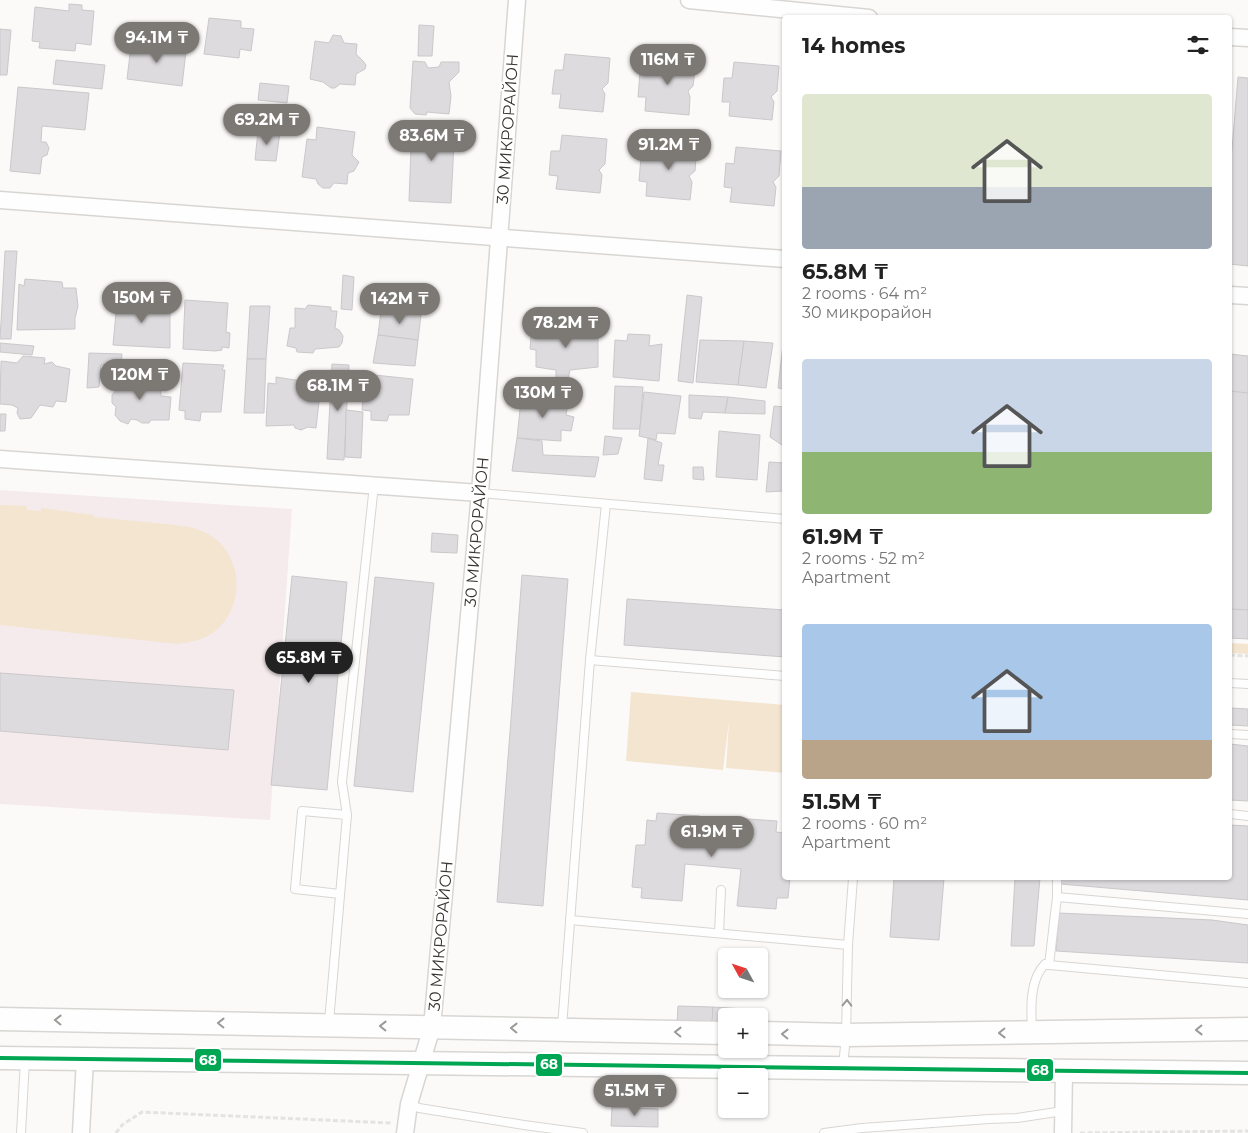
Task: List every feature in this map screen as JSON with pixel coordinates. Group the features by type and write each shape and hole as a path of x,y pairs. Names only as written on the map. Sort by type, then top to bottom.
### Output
{"main road":[{"path":"0,1020 432,1026 718,1033"},
{"path":"768,1033 846,1035 1248,1029"},
{"path":"0,1058 1248,1073"}],"street":[{"name":"30 МИКРОРАЙОН","path":"406,1129 409,1104 432,1026 480,493 517,0"},
{"path":"689,0 839,15"},
{"path":"1232,37 1248,38"},
{"path":"0,200 782,259"},
{"path":"1232,295 1248,296"},
{"path":"0,459 480,493"},
{"path":"81,1133 85,1059"},
{"path":"1063,1133 1064,1072"}],"lane":[{"path":"329,1025 348,815 342,782 374,485"},
{"path":"480,493 782,519"},
{"path":"562,1029 590,660 606,504"},
{"path":"590,660 782,676"},
{"path":"1232,683 1248,684"},
{"path":"1232,734 1248,735"},
{"path":"340,894 295,889 302,810 348,815"},
{"path":"1232,814 1248,816"},
{"path":"843,1069 853,880"},
{"path":"1049,965 1057,897 1057,880"},
{"path":"718,932 721,890"},
{"path":"1057,897 1248,914"},
{"path":"570,920 848,945"},
{"path":"1032,1032 1031,1013 1036,978 1038,971 1045,964 1248,983"},
{"path":"21,1133 25,1058"},
{"path":"409,1104 419,1108 524,1126 583,1133"},
{"path":"824,1133 882,1126 990,1118 1017,1118 1063,1111"}],"path":[{"path":"1232,655 1248,656"},
{"path":"116,1133 122,1125 142,1112 406,1129"},
{"path":"1074,1133 1248,1131"}],"shaded area":[{"path":"0,490 292,509 270,820 0,804"},
{"path":"0,505 27,506 27,510 41,511 41,508 94,515 94,517 176,525 202,531 220,543 229,554 234,567 237,581 232,609 224,621 210,635 178,644 0,625"},
{"path":"1232,643 1248,644 1248,654 1232,653"},
{"path":"631,692 782,705 782,773 726,768 729,721 723,770 626,761"}],"building":[{"path":"69,4 82,5 82,10 94,11 91,45 76,43 75,51 39,48 40,42 32,41 35,7 69,11"},
{"path":"209,18 241,21 241,28 254,29 251,51 240,49 239,58 204,54"},
{"path":"419,25 434,26 432,56 418,56"},
{"path":"0,29 11,30 7,75 0,75"},
{"path":"333,35 341,36 344,43 357,44 356,54 366,65 365,69 356,74 355,85 340,84 335,88 331,88 323,82 310,79 315,41 329,43"},
{"path":"146,41 178,45 177,50 186,51 182,86 127,79 131,46 145,47"},
{"path":"565,54 610,58 608,83 602,89 605,94 603,112 559,108 561,94 552,94 555,70 563,70"},
{"path":"650,57 696,61 693,86 688,91 690,97 689,115 645,111 646,97 638,97 640,73 649,73"},
{"path":"56,60 105,65 102,89 53,84"},
{"path":"413,61 425,62 428,68 439,67 441,62 459,62 459,72 449,82 451,96 449,114 427,112 426,115 415,114 410,108"},
{"path":"734,62 779,66 777,91 771,97 774,102 772,120 729,116 730,102 722,102 724,78 732,78"},
{"path":"1238,77 1248,78 1248,266 1232,264 1232,149"},
{"path":"260,83 289,86 287,103 258,100"},
{"path":"18,87 89,93 85,130 42,126 41,142 46,142 49,148 47,155 42,157 40,174 10,171"},
{"path":"412,122 455,122 451,203 409,201"},
{"path":"317,127 355,132 352,155 359,162 354,171 348,173 347,184 334,183 330,188 323,188 316,179 302,177 307,139 316,140"},
{"path":"258,131 280,132 276,161 255,160"},
{"path":"562,135 607,139 605,164 599,170 602,175 600,193 556,189 558,176 549,175 551,151 560,151"},
{"path":"652,142 697,146 695,171 689,176 692,182 690,200 646,196 647,182 639,181 641,157 650,158"},
{"path":"736,147 781,151 779,176 773,182 776,187 774,206 730,202 732,188 724,187 726,163 734,164"},
{"path":"5,251 17,251 11,339 0,339"},
{"path":"343,275 354,277 352,310 341,309"},
{"path":"25,279 62,282 63,288 76,288 78,306 75,329 17,330 19,284 24,286"},
{"path":"383,289 424,292 421,315 381,311"},
{"path":"687,295 702,297 693,383 678,381"},
{"path":"128,297 156,298 161,308 170,308 170,348 113,345 117,302 127,305"},
{"path":"185,300 228,303 226,332 230,333 229,348 222,347 222,350 215,351 183,349"},
{"path":"308,305 331,307 331,311 337,311 335,328 343,336 339,347 315,349 313,353 297,352 296,348 287,346 290,328 295,328 295,308 305,309"},
{"path":"250,306 270,306 266,359 247,359"},
{"path":"381,311 421,315 418,340 378,335"},
{"path":"561,321 583,323 584,333 598,334 598,367 570,370 568,379 556,378 556,370 536,367 536,350 530,349 531,337 537,339 540,330 557,333"},
{"path":"628,334 650,335 649,346 662,344 659,381 613,377 615,340 627,341"},
{"path":"378,335 418,340 415,366 373,363"},
{"path":"700,340 744,341 738,385 696,382"},
{"path":"744,341 773,343 766,388 738,385"},
{"path":"0,343 34,346 32,355 0,352"},
{"path":"89,353 122,354 121,365 101,365 99,387 87,388"},
{"path":"782,353 782,389 778,388"},
{"path":"1232,354 1248,356 1248,639 1232,638"},
{"path":"23,356 45,358 44,364 52,362 56,366 70,369 66,402 56,401 53,407 40,405 31,418 20,419 17,413 18,408 12,405 0,404 1,361 17,363"},
{"path":"247,359 266,359 264,413 244,413"},
{"path":"183,363 224,365 222,370 225,370 221,412 201,412 200,421 185,419 185,411 179,410"},
{"path":"332,364 349,365 344,460 327,459"},
{"path":"365,374 413,379 409,415 389,415 387,421 371,420 371,411 362,410"},
{"path":"117,377 145,379 148,382 155,382 160,385 161,396 171,397 169,420 151,420 149,423 142,423 131,419 128,424 120,421 115,415 116,407 112,403 112,395 117,389"},
{"path":"276,377 321,384 316,428 308,427 301,430 295,428 294,425 266,426 268,383 276,384"},
{"path":"615,386 643,387 640,429 613,429"},
{"path":"1232,391 1248,393 1248,610 1232,609"},
{"path":"533,392 548,394 549,400 568,403 566,415 574,417 571,431 561,430 561,441 517,438 521,400 531,401"},
{"path":"644,392 681,396 675,434 657,433 656,440 639,436"},
{"path":"689,395 728,397 725,413 703,412 701,419 689,418"},
{"path":"728,397 765,401 765,414 725,413"},
{"path":"774,406 782,407 782,445 770,437"},
{"path":"346,410 363,412 361,458 345,457"},
{"path":"0,414 6,414 5,431 0,431"},
{"path":"719,431 760,435 757,480 716,477"},
{"path":"605,436 622,438 618,454 603,455"},
{"path":"517,438 542,441 543,455 599,457 595,477 512,471"},
{"path":"648,438 662,443 658,465 664,465 662,481 644,479"},
{"path":"769,462 782,463 782,491 766,492"},
{"path":"693,467 703,467 704,480 693,479"},
{"path":"432,533 458,535 457,553 431,552"},
{"path":"522,575 568,579 543,906 497,902"},
{"path":"292,576 347,582 327,790 271,785"},
{"path":"375,577 434,583 413,792 354,786"},
{"path":"627,599 782,610 782,657 624,645"},
{"path":"0,673 234,690 228,750 0,731"},
{"path":"1232,708 1248,709 1248,726 1232,725"},
{"path":"1232,744 1248,746 1248,801 1232,800"},
{"path":"657,813 700,816 699,826 733,828 734,818 777,821 776,832 782,833 782,880 790,880 788,898 777,898 776,909 737,906 741,869 685,864 682,901 641,898 642,888 632,887 636,845 645,845 647,820 656,821"},
{"path":"1232,825 1248,826 1248,900 1060,884 1060,880 1232,880"},
{"path":"894,880 944,880 939,940 890,937"},
{"path":"1015,880 1040,880 1034,946 1011,946"},
{"path":"1059,913 1212,920 1248,925 1248,963 1056,951"},
{"path":"678,1006 713,1007 712,1024 677,1023"},
{"path":"713,1007 729,1008 718,1008 718,1024 712,1024"},
{"path":"612,1107 658,1109 658,1127 611,1126"}],"transit line":[{"name":"68","path":"0,1058 1248,1073"}]}
